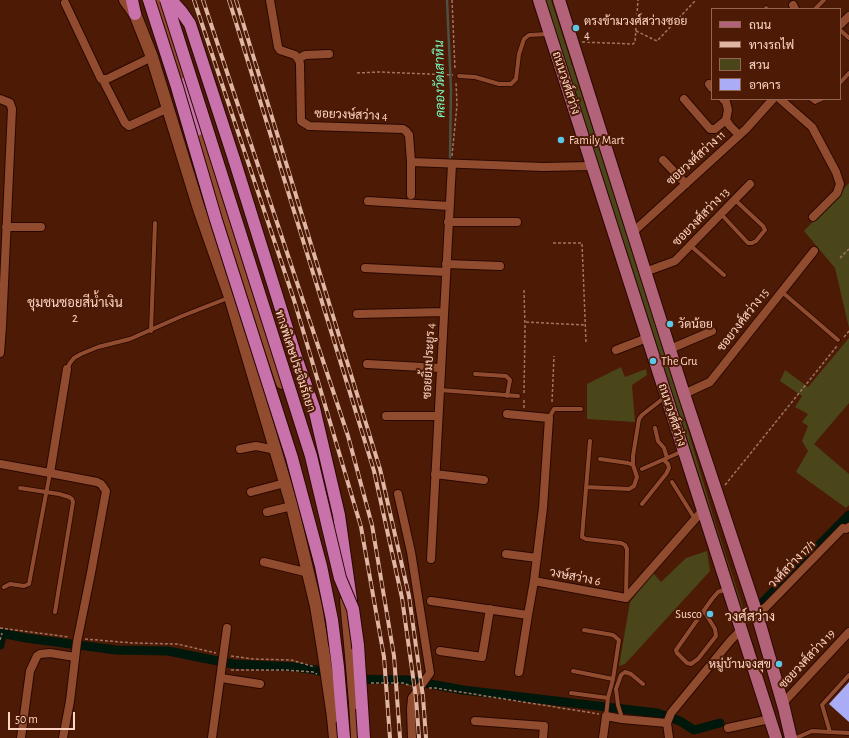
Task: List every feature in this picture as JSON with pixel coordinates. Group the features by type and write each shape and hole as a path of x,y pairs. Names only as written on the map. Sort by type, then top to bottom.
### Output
{"highway":[{"path":"132,0 135,14"},
{"path":"149,0 292,458 321,566 332,620 338,667 344,738"},
{"name":"ทางพิเศษประจิมรัถยา","path":"166,0 311,456 340,578 353,609 358,645 364,738"},
{"path":"171,0 197,130"},
{"path":"171,0 190,24 195,38 296,357 314,408 339,515 353,609"}],"main road":[{"path":"125,0 135,14 152,57 199,209 230,297 292,506 316,606 335,738"},
{"path":"157,0 197,130 307,458 339,564 347,604 356,703 357,738"},
{"name":"ถนนวงศ์สว่าง","path":"539,0 666,396 683,451 699,515 742,629 776,738"},
{"name":"ถนนวงศ์สว่าง","path":"558,0 573,42 684,394 757,614 783,705 796,738"}],"street":[{"path":"270,0 278,47 280,50 295,55 298,59 305,56 329,54"},
{"path":"65,3 101,79 104,80 125,123 129,126 168,108"},
{"path":"104,80 152,57"},
{"name":"ซอยวงษ์สว่าง 4","path":"298,59 300,64 301,121 303,124 309,126 403,129 408,133 411,162 411,196"},
{"path":"0,99 10,103 12,109 6,227 2,260 0,353"},
{"path":"684,99 710,129 715,129 726,120 728,110 725,100"},
{"name":"ซอยวงศ์สว่าง 11","path":"632,232 739,135 772,100"},
{"path":"781,100 812,127 836,172 840,184 837,193 813,217"},
{"path":"726,120 739,135"},
{"path":"663,160 686,184"},
{"path":"411,162 543,167 592,166"},
{"name":"ซอยยิ้มประยูร 4","path":"431,559 452,164"},
{"name":"ซอยวงศ์สว่าง 13","path":"645,272 675,262 750,184"},
{"path":"368,201 449,206"},
{"path":"448,222 517,222"},
{"path":"6,227 41,227"},
{"name":"ซอยวงศ์สว่าง 15","path":"684,394 710,382 814,251"},
{"path":"446,264 500,266"},
{"path":"364,268 446,272"},
{"path":"357,314 444,312"},
{"path":"670,349 712,331"},
{"path":"616,350 647,338"},
{"path":"367,364 441,368"},
{"path":"50,473 67,369"},
{"path":"507,414 549,418 544,508 534,581"},
{"path":"386,416 438,416"},
{"path":"240,449 256,446 276,450"},
{"path":"0,464 96,482 101,484 106,491 77,640 64,738"},
{"path":"435,474 484,480"},
{"path":"251,492 285,483"},
{"path":"398,494 411,552 430,673 412,698 412,738"},
{"path":"267,512 292,506"},
{"path":"626,598 699,515"},
{"name":"วงศ์สว่าง 17/1","path":"757,614 766,608 846,528"},
{"path":"506,554 537,558"},
{"path":"264,562 309,573"},
{"name":"วงษ์สว่าง 6","path":"519,672 534,581 626,598"},
{"path":"431,601 528,615"},
{"path":"440,652 482,657 490,609"},
{"path":"212,738 224,655 226,628"},
{"path":"669,738 669,719 731,640 742,629"},
{"name":"ซอยวงศ์สว่าง 19","path":"783,705 849,632"},
{"path":"20,738 30,671 37,656 40,654 50,653 75,654"},
{"path":"221,678 260,684"},
{"path":"603,738 607,713 669,719"},
{"path":"728,728 770,719"},
{"path":"475,721 544,726 543,738"}],"lane":[{"path":"816,8 824,0"},
{"path":"841,31 849,38"},
{"path":"457,75 475,77 499,84 511,84 516,79 519,54 524,39 529,35 550,34"},
{"path":"841,82 849,73"},
{"path":"721,214 748,243 756,241 762,235 765,230 763,226 735,200"},
{"path":"151,331 155,223"},
{"path":"691,246 724,275"},
{"path":"781,291 838,341"},
{"path":"67,369 74,358 81,354 98,347 130,339 151,331 182,316 230,297"},
{"path":"475,374 506,376 510,380 507,396"},
{"path":"440,390 518,396"},
{"path":"586,487 629,489 634,486 637,477 633,465 633,456 639,419 666,396"},
{"path":"549,418 554,409 581,409"},
{"path":"642,504 666,474 668,468 664,448 658,441 656,428"},
{"path":"590,441 582,537 586,540 622,543 626,545 626,598"},
{"path":"642,469 683,451"},
{"path":"600,459 633,465"},
{"path":"4,587 10,584 24,586 29,584 50,473"},
{"path":"672,482 699,515"},
{"path":"20,488 69,497 73,502 55,612"},
{"path":"704,611 715,629 716,636 698,659 691,664 687,663 676,650 704,611 718,592 728,589"},
{"path":"584,630 612,635 619,640 614,679 608,698 607,713"},
{"path":"573,671 614,679"},
{"path":"621,715 616,690 621,675 625,672 631,674 643,684"},
{"path":"830,732 822,705 849,675"},
{"path":"571,693 608,698"},
{"path":"796,738 812,731 849,734"}],"path":[{"path":"357,73 379,72 457,75 452,0"},
{"path":"573,42 633,44 635,42 638,0"},
{"path":"636,31 657,41 696,0"},
{"path":"452,164 457,105 456,82"},
{"path":"553,244 582,243 586,342"},
{"path":"840,258 849,249"},
{"path":"524,290 524,416"},
{"path":"525,322 586,326"},
{"path":"844,337 849,331"},
{"path":"717,494 838,341"},
{"path":"549,418 552,404 554,356"},
{"path":"0,628 77,640 177,644 224,655 253,659 291,660 317,667"},
{"path":"0,640 2,633"},
{"path":"421,684 435,688 607,713"}],"green space":[{"path":"545,0 551,0 668,362 715,522 748,623 747,624"},
{"path":"849,183 849,328 835,268 804,231"},
{"path":"849,338 849,403 814,444 849,474 849,505 846,508 796,472 808,451 802,441 808,426 802,422 808,414 795,407 802,396 780,381 785,370 808,387"},
{"path":"621,367 625,377 646,369 647,375 632,385 635,422 587,419 587,384"},
{"path":"707,551 710,571 625,664 619,666 630,602 653,573 661,582 686,558"}],"building":[{"path":"849,682 849,722 829,704"}],"waterway":[{"name":"คลองวัดเสาหิน","path":"447,0 451,90 450,158"},
{"path":"763,602 849,515"},
{"path":"0,633 116,650 168,651 233,664 295,667 316,670 342,679 408,680 463,690 657,713 680,721 694,730 720,723"},
{"path":"0,645 2,633"}],"railway":[{"path":"194,0 294,300 361,527 384,657 390,738"},
{"path":"203,0 348,436 372,525 394,656 400,738"},
{"path":"229,0 374,471 402,598 416,698 419,738"},
{"path":"236,0 380,469 409,596 423,697 426,738"}],"place":[{"name":"ตรงข้ามวงศ์สว่างซอย 4","path":"576,28"},
{"name":"Family Mart","path":"561,140"},
{"name":"วัดน้อย","path":"670,324"},
{"name":"The Gru","path":"653,361"},
{"name":"Susco","path":"710,614"},
{"name":"หมู่บ้านจงสุข","path":"779,664"}],"district":[{"name":"ชุมชนซอยสีน้ำเงิน 2","path":"75,310"},
{"name":"วงศ์สว่าง","path":"750,617"}]}
